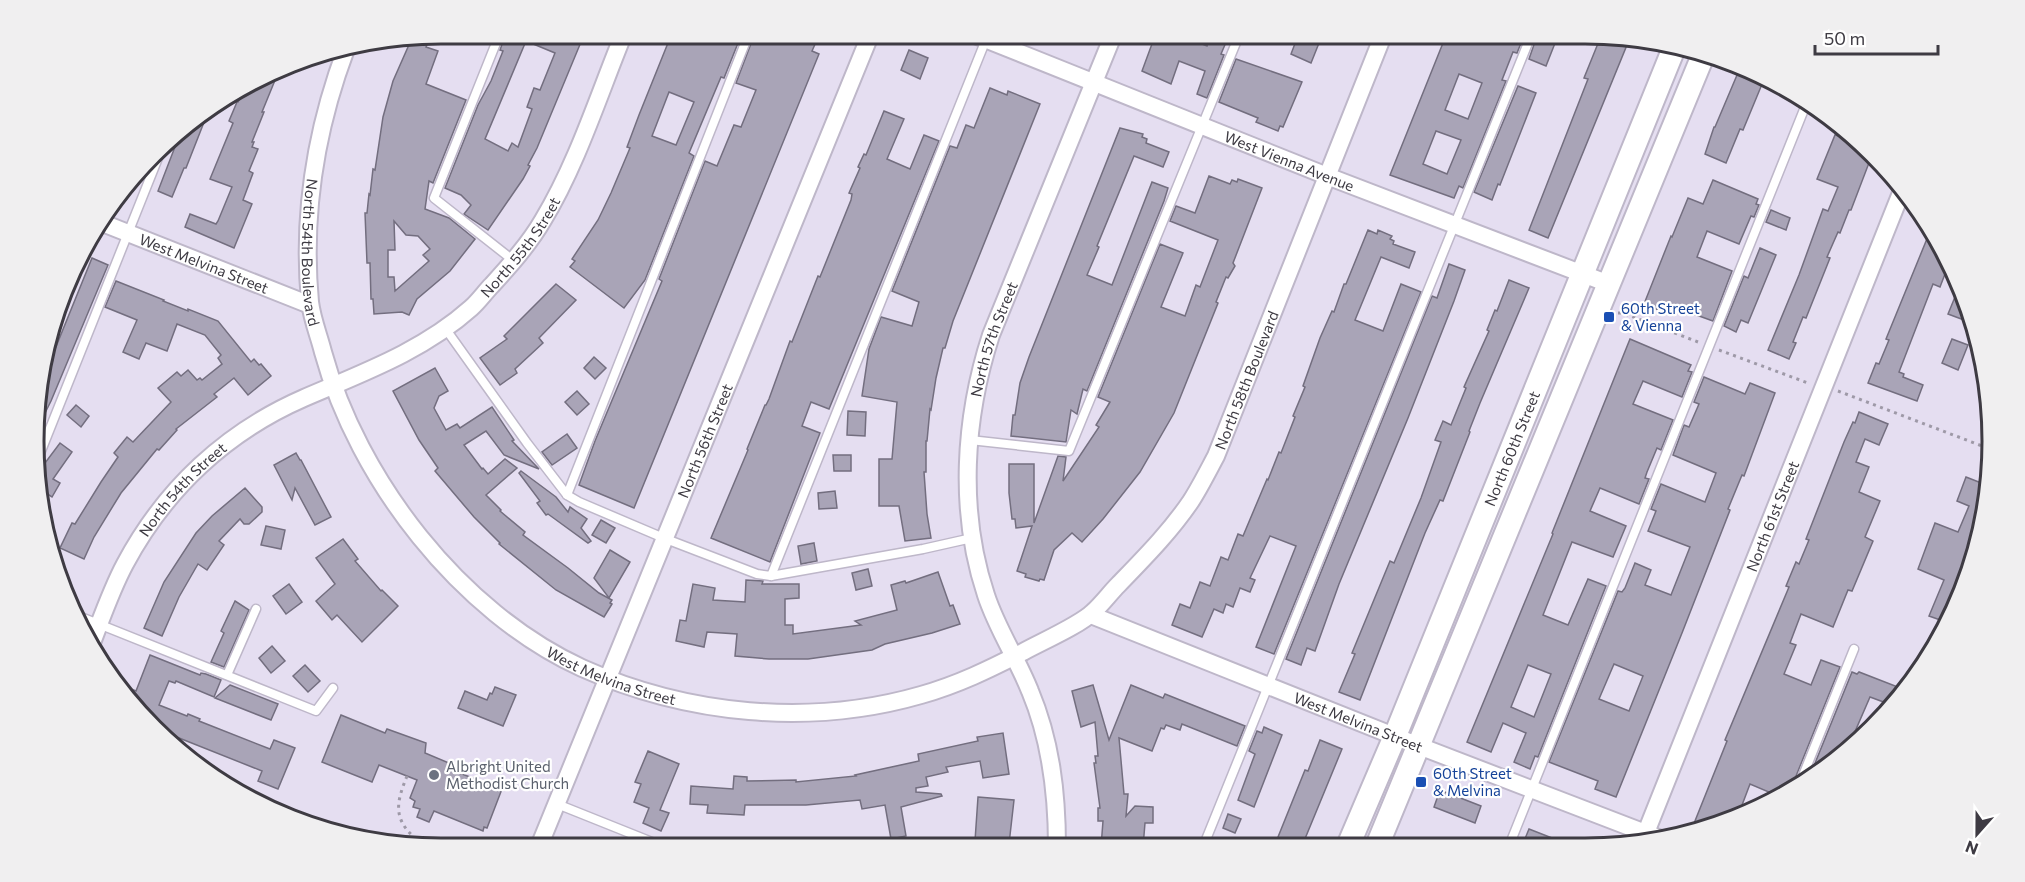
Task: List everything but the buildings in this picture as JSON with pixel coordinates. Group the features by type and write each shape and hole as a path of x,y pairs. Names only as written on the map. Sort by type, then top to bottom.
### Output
{"main road":[{"name":"North 60th Street","path":"1351,838 1672,53"},
{"name":"North 60th Street","path":"1380,838 1701,61"}],"street":[{"name":"North 55th Street","path":"332,386 366,373 445,328 471,308 514,261 542,222 557,195 619,44"},
{"name":"North 56th Street","path":"543,838 867,44"},
{"name":"West Vienna Avenue","path":"1005,44 1094,83 1327,176 1609,284"},
{"name":"North 57th Street","path":"1057,838 1055,793 1040,717 986,597 972,538 968,500 970,440 974,402 991,335 1110,44"},
{"name":"North 58th Boulevard","path":"1013,657 1091,615 1159,543 1191,501 1216,456 1380,44"},
{"name":"North 54th Boulevard","path":"332,386 310,305 310,231 316,156 324,117 344,56"},
{"name":"North 61st Street","path":"1651,833 1899,199"},
{"name":"West Melvina Street","path":"107,225 310,305"},
{"name":"West Melvina Street","path":"332,386 370,463 390,497 437,559 473,593 541,645 609,679 708,706 753,711 811,712 887,703 922,695 958,683 1013,657"},
{"name":"North 54th Street","path":"95,636 123,567 140,537 182,483 207,457 238,434 269,415 332,386"},
{"name":"West Melvina Street","path":"1091,615 1639,835"}],"lane":[{"path":"496,44 434,198 514,261"},
{"path":"567,495 745,44"},
{"path":"771,576 984,44"},
{"path":"970,440 1069,451 1236,44"},
{"path":"1207,838 1528,44"},
{"path":"1512,838 1804,109"},
{"path":"44,446 157,163"},
{"path":"445,328 567,495 666,539 758,574 771,576 972,538"},
{"path":"227,675 256,609"},
{"path":"85,618 316,711 333,688"},
{"path":"1804,772 1854,649"},
{"path":"557,804 642,838"}],"path":[{"path":"1616,312 1982,446"},
{"path":"407,776 399,794 398,807 400,820 406,831 415,838"}],"place":[{"name":"60th Street & Vienna","path":"1609,317"},
{"name":"Albright United Methodist Church","path":"434,775"},
{"name":"60th Street & Melvina","path":"1421,782"}]}
